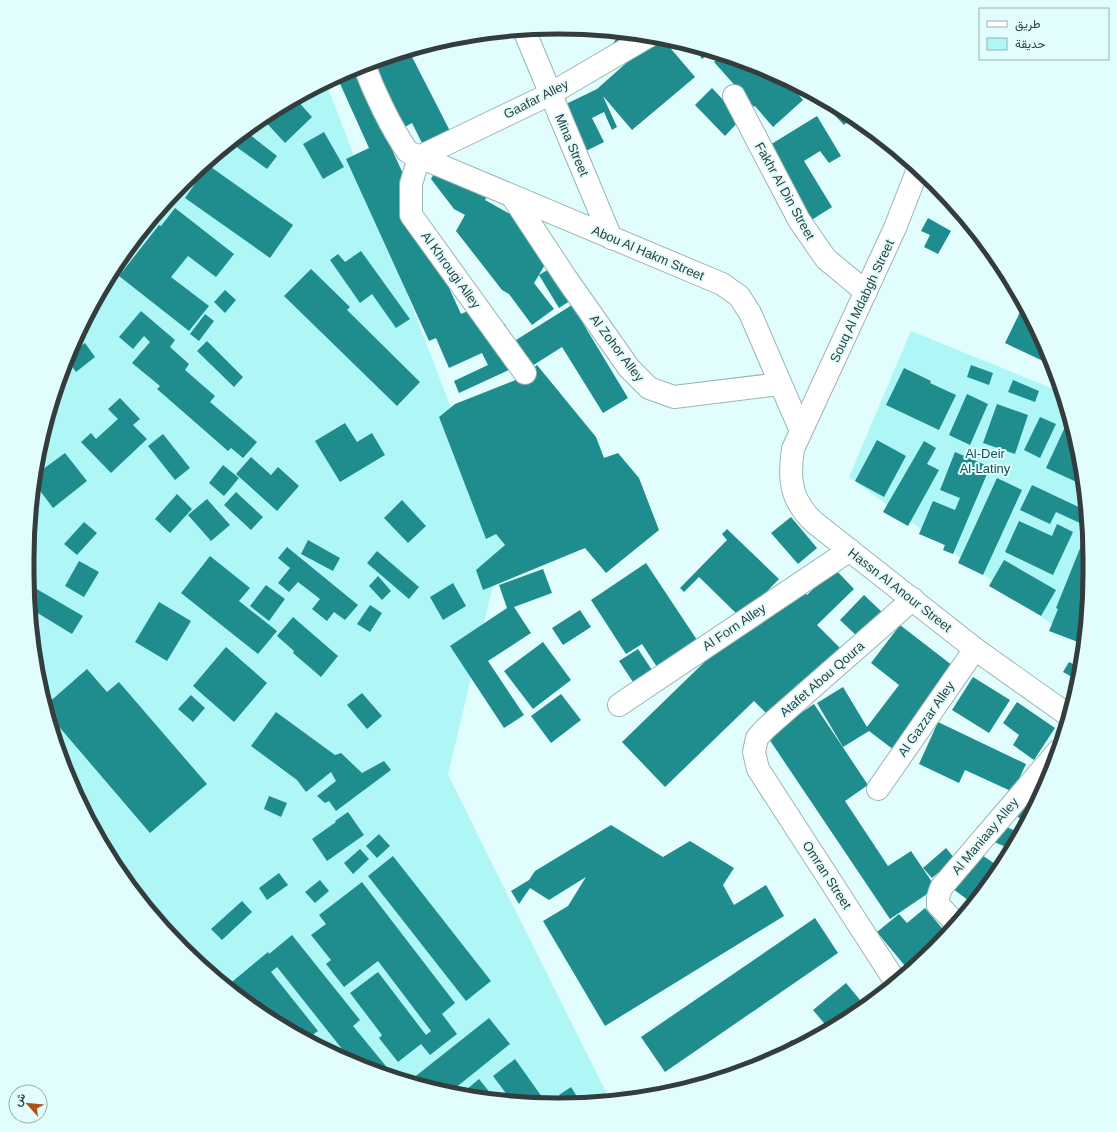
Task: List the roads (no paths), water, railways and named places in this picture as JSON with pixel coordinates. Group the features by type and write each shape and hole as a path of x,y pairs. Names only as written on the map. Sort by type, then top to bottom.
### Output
{"street":[{"name":"Mina Street","path":"526,35 611,238"},
{"name":"Gaafar Alley","path":"419,157 550,94 641,41"},
{"path":"366,71 401,142 408,152 419,157"},
{"name":"Fakhr Al Din Street","path":"734,96 799,220 826,259 866,292"},
{"name":"Abou Al Hakm Street","path":"419,157 722,284 739,296 750,313 801,431"},
{"name":"Al Khrougi Alley","path":"419,157 411,184 411,215 526,373"},
{"name":"Souq Al Mdabgh Street","path":"801,431 895,228 916,175"},
{"name":"Al Zohor Alley","path":"512,196 566,278 625,361 649,388 674,397 780,384"},
{"name":"Hassn Al Anour Street","path":"801,431 792,449 790,470 793,490 801,508 815,523 975,649 1064,712"},
{"name":"Al Forn Alley","path":"619,704 850,550"},
{"name":"Atafet Abou Qoura","path":"758,769 754,752 757,738 912,599"},
{"name":"Al Gazzar Alley","path":"878,789 975,649"},
{"name":"Al Maniaay Alley","path":"953,920 938,905 938,898 941,888 1047,764"},
{"name":"Omran Street","path":"758,769 893,978"}],"park label":[{"name":"Al-Deir Al-Latiny","path":"985,460"}]}
